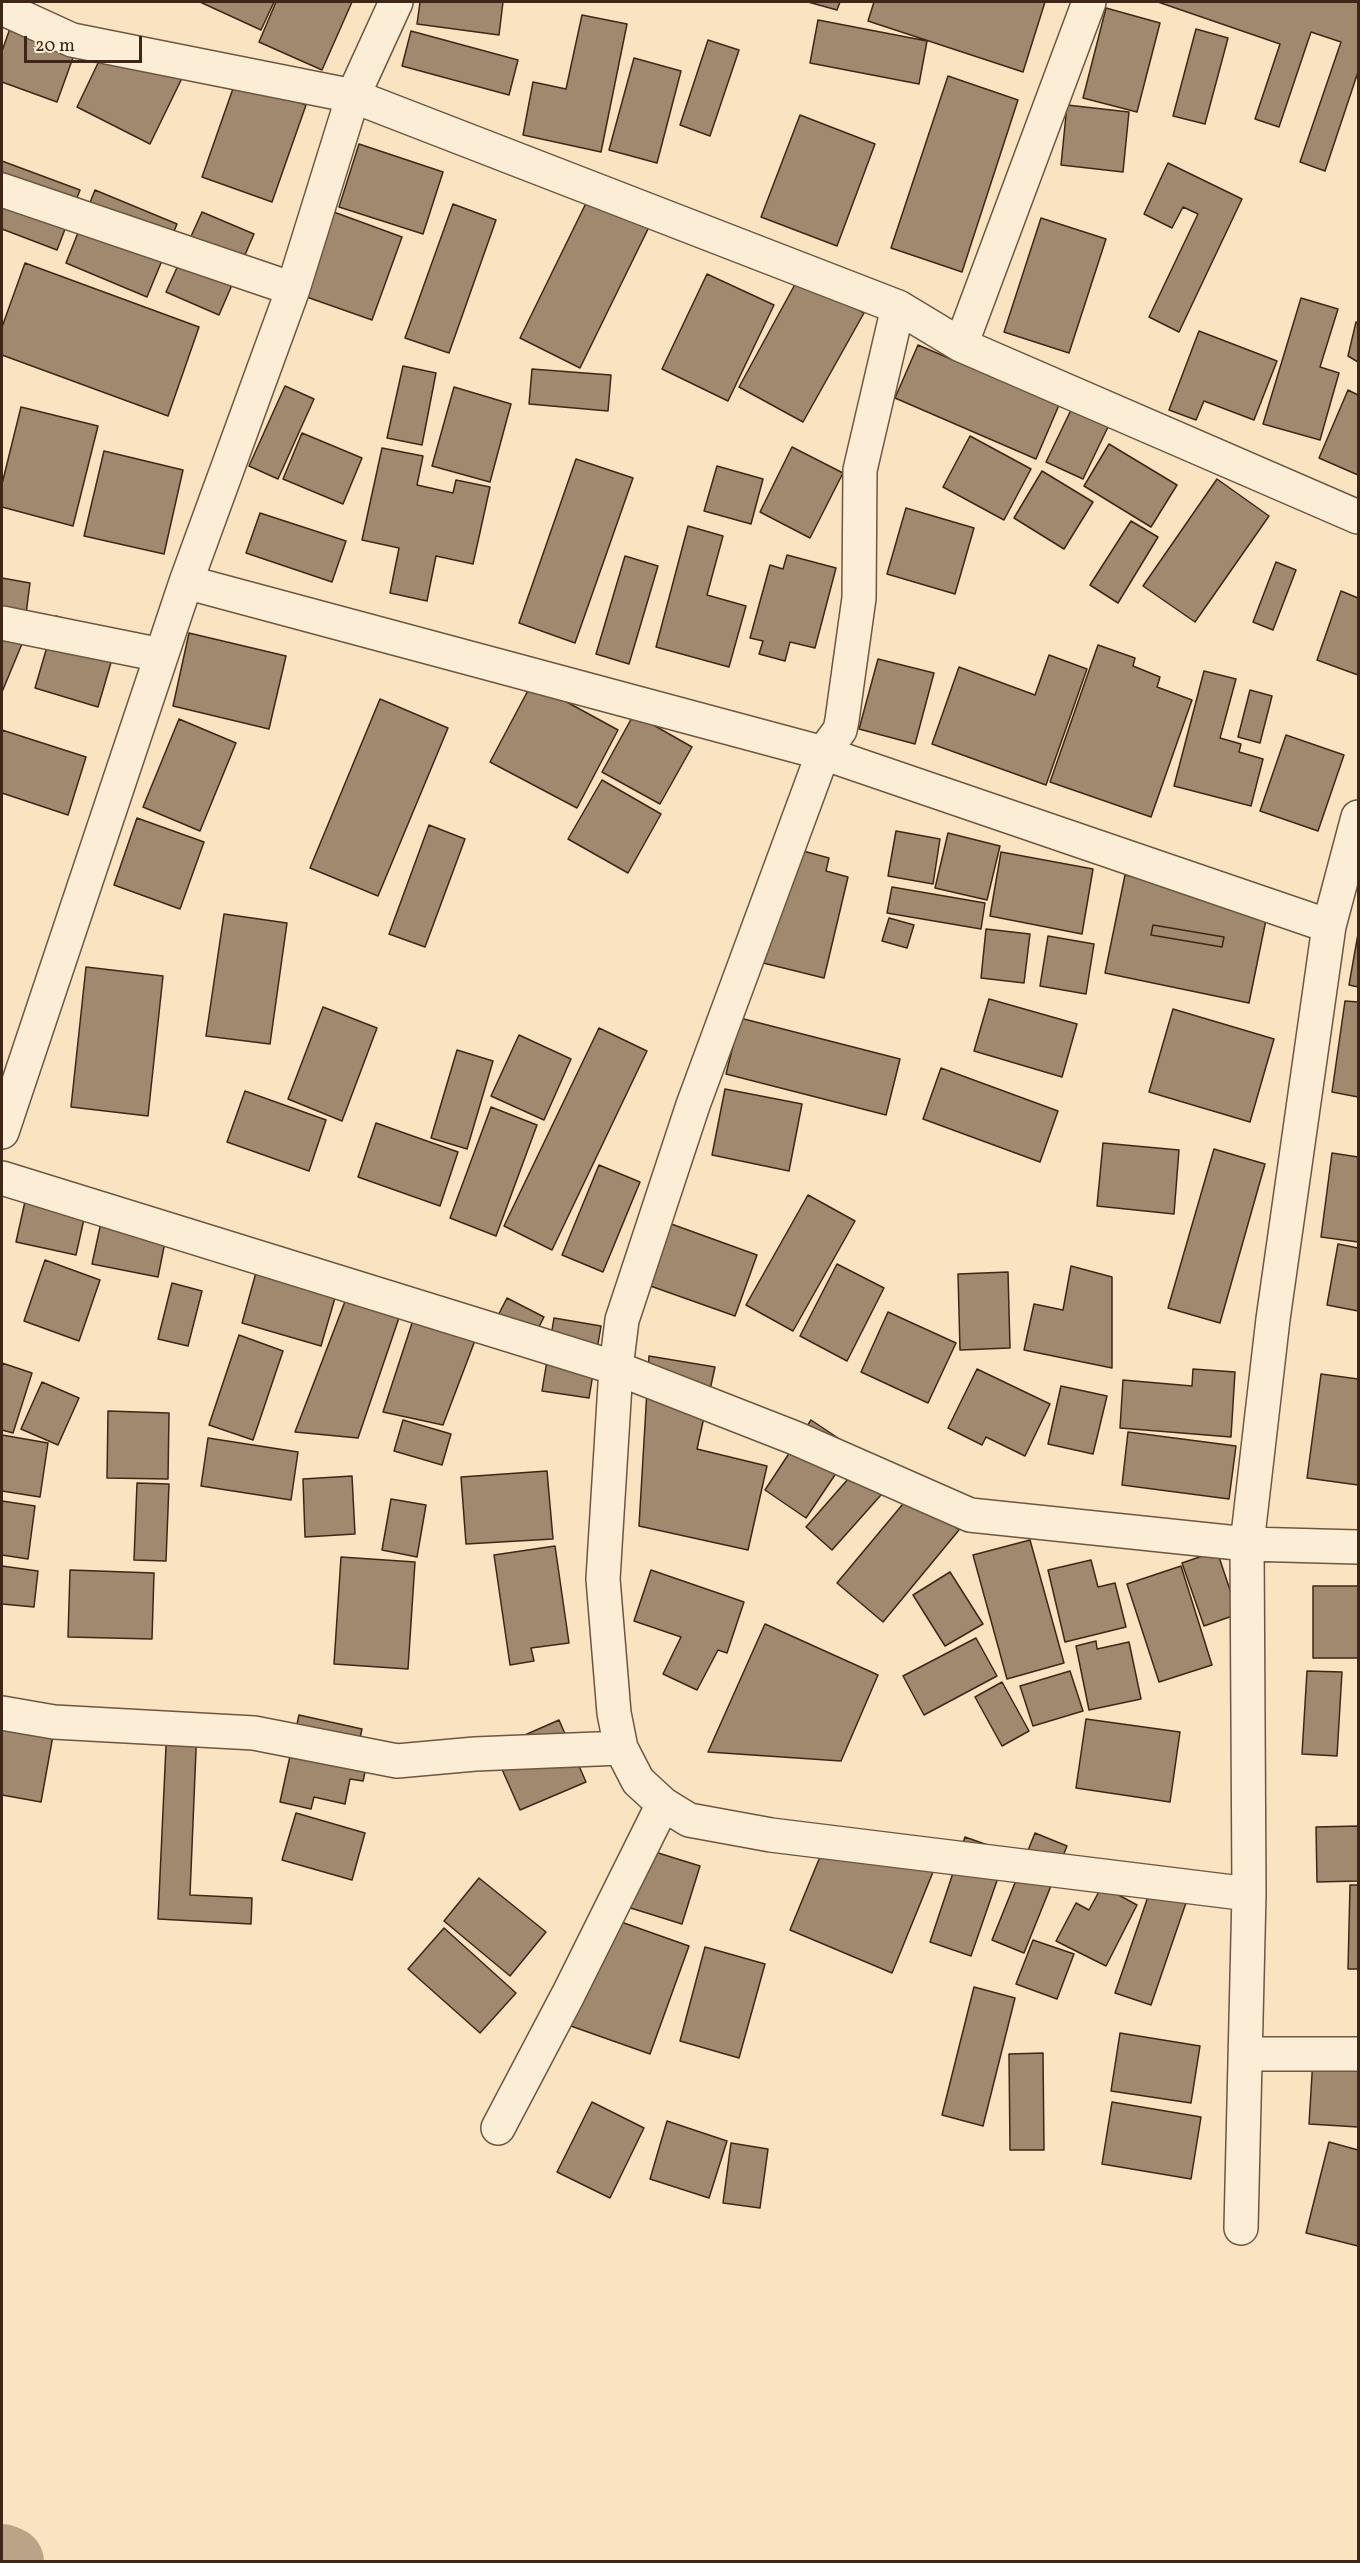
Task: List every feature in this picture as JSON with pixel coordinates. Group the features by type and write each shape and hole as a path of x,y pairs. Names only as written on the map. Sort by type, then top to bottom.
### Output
{"street":[{"path":"2,1132 186,582 293,289 353,96 396,2"},
{"path":"961,345 1089,2"},
{"path":"2,8 72,40 353,96 898,307 961,345 1359,518"},
{"path":"2,190 293,289"},
{"path":"898,307 860,470 859,598 840,730 823,753 693,1105 622,1320 616,1368 603,1579 614,1713 621,1748 638,1781 663,1804 689,1821 771,1834 1249,1894"},
{"path":"186,582 823,753 1341,910"},
{"path":"2,623 161,655"},
{"path":"1241,2228 1249,1894 1247,1544 1273,1318 1341,910 1359,817"},
{"path":"2,1178 616,1368 795,1438 970,1515 1247,1544 1359,1547"},
{"path":"2,1713 54,1722 255,1733 397,1761 475,1754 621,1748"},
{"path":"498,2128 568,1995 663,1804"},
{"path":"1246,2054 1359,2054"}],"building":[{"path":"200,2 274,2 261,30"},
{"path":"276,2 352,2 322,70 259,42"},
{"path":"420,2 503,2 499,35 417,24"},
{"path":"808,2 840,2 837,10"},
{"path":"874,2 1045,2 1023,72 868,21"},
{"path":"1158,2 1358,2 1358,72 1325,171 1300,162 1341,42 1311,32 1279,127 1255,119 1280,44"},
{"path":"18,6 83,30 57,102 2,82 2,51"},
{"path":"1106,8 1160,23 1137,112 1083,98"},
{"path":"582,15 627,24 601,152 523,135 533,82 566,89"},
{"path":"818,20 927,41 919,84 810,63"},
{"path":"1196,29 1228,38 1205,124 1173,116"},
{"path":"411,31 518,60 509,95 402,66"},
{"path":"110,38 184,74 150,144 77,107"},
{"path":"708,40 739,50 710,136 680,125"},
{"path":"634,58 681,71 657,163 609,150"},
{"path":"948,76 1018,100 962,272 891,248"},
{"path":"236,80 306,105 272,202 202,177"},
{"path":"1067,105 1129,112 1123,172 1061,165"},
{"path":"800,115 875,144 837,246 761,217"},
{"path":"359,144 443,172 423,234 339,207"},
{"path":"2,161 80,190 57,250 2,229"},
{"path":"1168,163 1242,199 1179,332 1149,317 1198,214 1183,207 1172,228 1144,214"},
{"path":"95,190 177,224 147,297 66,263"},
{"path":"589,197 649,227 580,368 520,338"},
{"path":"453,204 496,220 449,353 405,338"},
{"path":"331,211 402,237 372,320 301,295"},
{"path":"202,212 254,234 219,315 166,292"},
{"path":"1041,218 1106,239 1069,353 1004,332"},
{"path":"25,263 199,327 168,416 2,355 2,327"},
{"path":"707,274 774,305 728,401 662,369"},
{"path":"799,277 864,313 803,422 739,387"},
{"path":"1301,298 1338,309 1320,367 1339,373 1320,440 1263,424"},
{"path":"1356,322 1358,323 1358,362 1348,356"},
{"path":"1199,331 1277,361 1254,420 1204,401 1196,420 1169,410"},
{"path":"918,345 1059,405 1036,459 895,398"},
{"path":"403,366 436,373 422,445 387,438"},
{"path":"532,369 611,375 608,411 529,404"},
{"path":"285,386 314,399 278,479 249,466"},
{"path":"454,387 511,404 490,482 432,466"},
{"path":"1348,390 1358,395 1358,475 1319,458"},
{"path":"21,407 98,426 73,526 2,507 2,484"},
{"path":"1071,410 1108,427 1083,479 1046,462"},
{"path":"302,433 362,458 343,504 283,479"},
{"path":"970,436 1031,469 1004,520 943,487"},
{"path":"1109,444 1177,485 1151,527 1084,486"},
{"path":"792,447 843,473 810,538 760,512"},
{"path":"382,448 423,456 417,485 453,493 456,480 490,487 473,564 436,556 427,601 390,593 399,548 362,540"},
{"path":"104,451 183,470 164,554 84,536"},
{"path":"576,459 633,478 575,643 519,623"},
{"path":"717,466 763,479 751,524 704,511"},
{"path":"1042,471 1093,502 1064,549 1014,518"},
{"path":"1217,479 1269,516 1195,622 1143,586"},
{"path":"906,508 974,528 955,594 887,574"},
{"path":"260,513 346,541 332,582 246,553"},
{"path":"1131,521 1158,537 1118,603 1090,585"},
{"path":"688,526 723,536 707,595 746,606 729,667 656,647"},
{"path":"787,555 836,568 815,648 790,642 785,661 759,654 763,641 750,638 770,565 783,569"},
{"path":"625,556 658,566 629,664 596,654"},
{"path":"1276,562 1296,570 1273,630 1253,622"},
{"path":"2,578 30,583 26,614 2,610"},
{"path":"1341,591 1358,598 1358,675 1317,660"},
{"path":"2,615 29,627 2,692"},
{"path":"56,616 119,635 98,707 35,688"},
{"path":"189,633 286,656 269,729 173,706"},
{"path":"1098,645 1135,658 1133,666 1160,677 1157,687 1192,700 1151,817 1050,782"},
{"path":"1049,655 1087,669 1046,785 932,744 959,667 1035,695"},
{"path":"878,659 934,673 915,744 859,729"},
{"path":"1204,671 1236,679 1220,738 1241,744 1239,752 1263,759 1251,806 1174,786"},
{"path":"532,683 618,730 577,808 490,762"},
{"path":"1250,690 1272,696 1260,743 1238,737"},
{"path":"380,699 448,728 378,896 310,868"},
{"path":"634,714 692,747 660,804 602,772"},
{"path":"179,719 236,743 200,831 143,807"},
{"path":"2,730 86,757 68,815 2,793"},
{"path":"1286,735 1344,755 1318,831 1260,811"},
{"path":"602,780 661,814 628,873 568,839"},
{"path":"137,818 204,842 180,909 114,885"},
{"path":"429,825 465,839 425,947 389,934"},
{"path":"896,831 940,839 933,884 888,876"},
{"path":"948,833 1000,846 987,900 935,888"},
{"path":"803,851 829,858 826,871 848,877 824,978 751,960"},
{"path":"1001,852 1093,869 1082,934 990,916"},
{"path":"1125,875 1269,905 1249,1003 1105,973","holes":["1153,925 1224,937 1222,947 1151,935"]},
{"path":"892,887 985,903 981,929 887,913"},
{"path":"224,914 287,923 270,1044 206,1036"},
{"path":"889,918 914,925 907,948 882,941"},
{"path":"1153,925 1224,937 1222,947 1151,935"},
{"path":"986,929 1030,934 1024,983 981,978"},
{"path":"1358,934 1358,987 1349,985"},
{"path":"1048,936 1094,944 1086,994 1040,986"},
{"path":"86,967 163,976 148,1116 71,1107"},
{"path":"989,999 1077,1024 1062,1077 974,1051"},
{"path":"1345,1001 1358,1002 1358,1097 1332,1092"},
{"path":"323,1007 377,1028 342,1121 288,1099"},
{"path":"1173,1009 1274,1039 1250,1122 1149,1092"},
{"path":"740,1018 900,1059 886,1115 726,1074"},
{"path":"599,1028 647,1051 552,1250 504,1226"},
{"path":"519,1035 571,1059 544,1120 491,1096"},
{"path":"457,1050 493,1061 467,1149 431,1138"},
{"path":"941,1068 1058,1111 1040,1162 923,1119"},
{"path":"725,1089 802,1104 789,1171 712,1155"},
{"path":"245,1091 326,1120 309,1171 227,1142"},
{"path":"491,1107 537,1125 496,1236 450,1218"},
{"path":"376,1123 458,1152 440,1206 358,1177"},
{"path":"1103,1143 1179,1150 1174,1214 1097,1206"},
{"path":"1214,1149 1265,1164 1220,1323 1168,1308"},
{"path":"1332,1153 1358,1157 1358,1242 1321,1237"},
{"path":"599,1165 640,1182 603,1272 562,1255"},
{"path":"30,1179 90,1192 76,1255 16,1242"},
{"path":"808,1195 855,1221 793,1331 746,1305"},
{"path":"105,1204 170,1217 158,1277 92,1264"},
{"path":"663,1221 757,1255 735,1316 642,1283"},
{"path":"1338,1244 1358,1248 1358,1311 1327,1305"},
{"path":"45,1260 100,1280 79,1341 24,1321"},
{"path":"837,1264 884,1288 847,1361 800,1336"},
{"path":"1071,1266 1112,1277 1112,1368 1024,1350 1034,1304 1063,1310"},
{"path":"257,1269 337,1291 321,1346 242,1323"},
{"path":"1008,1272 1010,1348 960,1350 958,1274"},
{"path":"172,1283 202,1291 188,1346 158,1339"},
{"path":"349,1291 401,1312 358,1438 295,1432"},
{"path":"507,1298 544,1317 524,1356 487,1337"},
{"path":"888,1312 956,1343 928,1403 861,1372"},
{"path":"415,1314 479,1330 443,1425 383,1412"},
{"path":"554,1318 601,1326 589,1398 542,1391"},
{"path":"239,1335 283,1351 253,1440 209,1425"},
{"path":"649,1356 715,1367 697,1449 767,1466 748,1550 639,1526"},
{"path":"2,1363 32,1373 13,1433 2,1430"},
{"path":"977,1369 1050,1404 1025,1456 986,1437 982,1445 948,1428"},
{"path":"1193,1369 1235,1372 1231,1437 1120,1428 1123,1380 1192,1386"},
{"path":"1321,1374 1358,1379 1358,1485 1307,1478"},
{"path":"42,1382 79,1398 58,1445 21,1429"},
{"path":"1061,1386 1107,1396 1093,1454 1048,1444"},
{"path":"108,1411 169,1413 168,1479 107,1478"},
{"path":"403,1420 451,1434 442,1465 394,1451"},
{"path":"811,1420 853,1448 806,1518 765,1490"},
{"path":"1128,1432 1236,1446 1229,1499 1122,1485"},
{"path":"2,1435 48,1443 40,1497 2,1491"},
{"path":"208,1438 298,1452 291,1500 201,1486"},
{"path":"863,1462 889,1486 832,1550 806,1527"},
{"path":"547,1471 553,1539 466,1544 461,1477"},
{"path":"352,1476 355,1534 305,1537 303,1479"},
{"path":"137,1483 169,1484 166,1561 134,1560"},
{"path":"913,1492 959,1530 883,1622 837,1583"},
{"path":"391,1499 426,1505 417,1557 382,1550"},
{"path":"2,1501 35,1506 28,1559 2,1555"},
{"path":"1030,1540 1064,1663 1007,1679 973,1555"},
{"path":"555,1546 569,1643 531,1648 534,1661 510,1665 494,1555"},
{"path":"1217,1551 1238,1614 1204,1626 1182,1563"},
{"path":"341,1557 415,1562 408,1669 334,1664"},
{"path":"1091,1560 1098,1587 1115,1583 1126,1627 1065,1642 1048,1570"},
{"path":"2,1566 38,1571 34,1607 2,1604"},
{"path":"1181,1566 1212,1665 1159,1682 1127,1584"},
{"path":"70,1570 154,1573 152,1639 68,1637"},
{"path":"651,1570 744,1602 727,1653 718,1650 697,1690 663,1674 681,1637 634,1621"},
{"path":"950,1572 983,1624 945,1646 913,1595"},
{"path":"1313,1586 1358,1586 1358,1658 1313,1658"},
{"path":"765,1624 878,1675 841,1761 708,1752"},
{"path":"976,1638 997,1676 924,1715 903,1676"},
{"path":"1096,1641 1097,1649 1129,1642 1141,1699 1089,1710 1076,1646"},
{"path":"1070,1671 1083,1711 1033,1726 1020,1686"},
{"path":"1307,1671 1342,1672 1337,1756 1302,1754"},
{"path":"1002,1682 1029,1731 1002,1746 975,1697"},
{"path":"299,1715 362,1729 358,1747 370,1750 363,1781 350,1779 345,1804 314,1797 311,1809 280,1802"},
{"path":"1086,1719 1180,1732 1170,1802 1076,1788"},
{"path":"2,1720 54,1730 41,1802 2,1795"},
{"path":"559,1720 586,1782 520,1810 493,1749"},
{"path":"167,1724 197,1726 190,1895 252,1898 251,1924 158,1919"},
{"path":"296,1813 365,1833 352,1880 282,1860"},
{"path":"1358,1826 1358,1881 1317,1882 1316,1827"},
{"path":"831,1830 933,1872 892,1973 790,1930"},
{"path":"1035,1833 1067,1846 1024,1953 992,1940"},
{"path":"965,1837 999,1849 1001,1869 971,1956 930,1942"},
{"path":"639,1847 700,1866 682,1924 621,1905"},
{"path":"479,1878 546,1932 510,1976 444,1921"},
{"path":"1153,1882 1189,1894 1151,2005 1115,1993"},
{"path":"1350,1885 1358,1885 1358,1969 1348,1969"},
{"path":"1102,1886 1137,1905 1106,1966 1056,1941 1076,1903 1089,1910"},
{"path":"607,1917 689,1946 650,2054 568,2025"},
{"path":"444,1928 516,1993 480,2033 408,1969"},
{"path":"1033,1940 1074,1954 1057,1999 1016,1984"},
{"path":"705,1947 765,1964 739,2058 680,2041"},
{"path":"974,1987 1015,1998 983,2126 942,2115"},
{"path":"1120,2033 1200,2046 1191,2103 1111,2091"},
{"path":"1043,2053 1044,2150 1010,2150 1009,2054"},
{"path":"1313,2058 1358,2061 1358,2127 1309,2124"},
{"path":"592,2102 644,2128 610,2198 557,2172"},
{"path":"1112,2102 1201,2117 1191,2179 1102,2164"},
{"path":"667,2121 727,2141 709,2198 650,2179"},
{"path":"1329,2142 1358,2150 1358,2246 1306,2233"},
{"path":"731,2143 768,2149 760,2208 723,2203"}],"waterway":[{"path":"2,2559 9,2562"}]}
